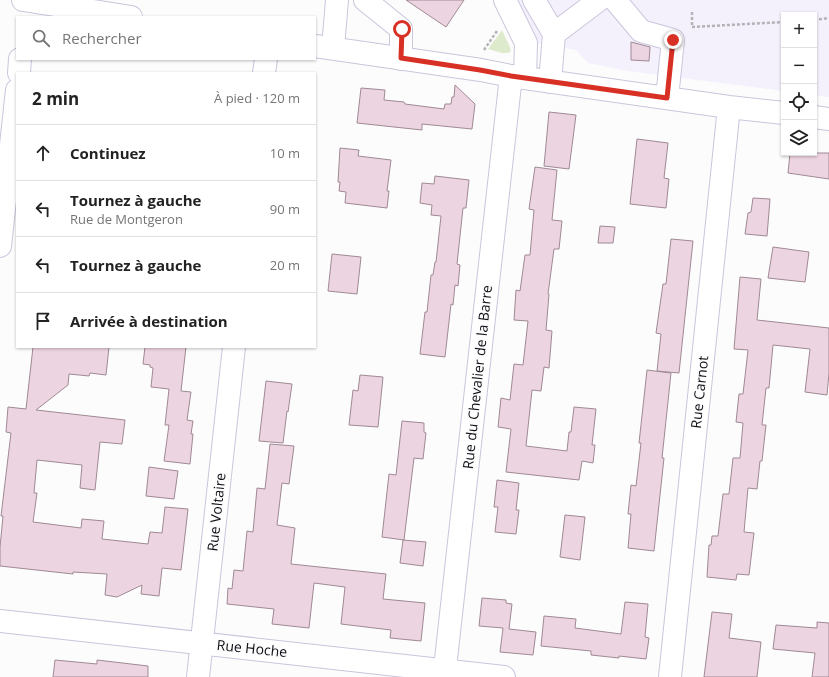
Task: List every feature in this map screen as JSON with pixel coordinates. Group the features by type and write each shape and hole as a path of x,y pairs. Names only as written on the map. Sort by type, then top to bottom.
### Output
{"street":[{"path":"24,0 125,16"},
{"path":"25,16 27,0"},
{"path":"337,0 324,47 550,82 728,107 781,113"},
{"path":"365,0 402,29 401,58"},
{"path":"534,0 554,34 550,82"},
{"path":"554,34 598,0"},
{"path":"615,0 641,31 673,40 667,98"},
{"name":"Rue du Chevalier de la Barre","path":"444,674 518,77 526,43 508,5"},
{"path":"19,72 20,60"},
{"path":"264,72 266,60"},
{"path":"0,246 16,99"},
{"name":"Rue Carnot","path":"670,677 728,107"},
{"path":"817,117 829,119"},
{"name":"Rue Voltaire","path":"198,677 234,348"},
{"name":"Rue Hoche","path":"0,621 202,643 444,674 504,677"}],"path":[{"path":"480,70 484,50 508,5"},
{"path":"692,12 692,27 781,22"},
{"path":"817,20 829,18"}],"shaded area":[{"path":"514,0 829,0 829,97 817,95 817,12 781,12 781,91 627,71 588,63 576,50 535,43"}],"green space":[{"path":"502,30 511,51 508,53 488,49"}],"building":[{"path":"406,0 464,0 446,27"},
{"path":"631,42 650,47 649,61 631,60"},
{"path":"455,85 475,104 472,129 422,124 422,130 357,123 361,88 385,90 384,100 444,109 445,104 451,104 452,97 454,97"},
{"path":"549,112 576,115 569,169 544,166"},
{"path":"637,139 668,143 664,178 669,179 666,208 630,204"},
{"path":"340,148 359,150 358,156 391,160 387,191 389,191 387,208 345,203 346,192 339,191 340,182 338,182"},
{"path":"817,153 829,153 829,179 788,173 790,156 817,156"},
{"path":"535,167 557,170 552,220 562,221 559,249 554,249 548,294 546,330 552,331 549,368 544,367 541,391 532,390 526,446 567,451 574,407 596,409 592,445 595,445 593,463 582,461 579,480 506,472 511,429 498,427 501,398 510,400 514,364 523,365 528,321 514,320 516,290 520,291 525,255 530,255 534,210 529,209"},
{"path":"435,176 469,180 466,208 463,208 457,264 460,265 458,286 455,285 453,305 451,304 445,357 420,354 431,275 433,275 436,262 441,216 431,215 432,205 420,203 422,183 434,184"},
{"path":"753,198 770,199 767,236 745,234 748,213 751,212"},
{"path":"600,226 615,227 613,243 598,243"},
{"path":"671,239 693,241 679,373 657,371 661,334 656,333 663,284 666,284"},
{"path":"773,247 809,252 805,282 768,278"},
{"path":"332,254 361,257 357,294 328,291"},
{"path":"740,277 761,279 757,320 829,328 829,373 827,395 805,392 810,349 773,345 769,388 766,388 762,425 766,425 762,461 760,461 757,489 748,488 744,532 754,533 749,575 737,574 736,580 707,577 709,545 711,545 712,536 718,536 723,494 729,494 733,458 740,458 743,423 736,422 739,394 743,394 748,350 734,349"},
{"path":"33,348 109,348 106,375 90,373 89,376 69,374 68,385 36,410 125,420 122,444 100,442 95,490 80,488 82,465 37,460 34,493 37,493 33,522 81,528 82,519 104,521 102,539 148,544 150,532 162,533 165,507 188,509 181,570 162,568 159,596 141,594 142,585 117,597 105,595 107,574 73,572 73,574 0,566 3,516 1,516 11,433 6,432 8,407 26,409"},
{"path":"145,348 186,348 181,391 191,392 187,420 193,421 190,464 164,461 169,425 165,425 169,389 151,387 153,368 150,367 150,365 143,364"},
{"path":"647,370 671,373 654,551 628,548 631,514 628,514 631,485 636,486"},
{"path":"360,375 383,377 378,427 349,425 353,390 358,391"},
{"path":"266,381 292,384 283,443 259,441"},
{"path":"402,421 424,423 424,432 426,433 423,459 414,458 404,540 382,537 389,474 396,475"},
{"path":"270,444 294,446 289,484 282,483 277,525 295,528 291,564 386,574 383,599 425,603 421,641 390,638 391,630 341,624 345,587 314,583 309,628 272,624 274,609 227,604 228,588 232,589 234,570 243,571 247,531 253,532 257,488 265,489"},
{"path":"149,467 178,471 174,499 146,496"},
{"path":"497,480 519,483 516,510 519,510 516,534 495,532 498,507 494,507"},
{"path":"565,515 585,517 580,560 560,557"},
{"path":"403,540 426,542 423,566 400,563"},
{"path":"482,598 506,600 506,603 512,604 509,629 536,632 533,655 500,652 503,628 479,626"},
{"path":"625,602 648,604 645,637 649,638 646,659 591,655 591,651 541,646 544,616 576,619 575,628 621,634"},
{"path":"712,612 732,614 729,638 761,642 757,677 704,677"},
{"path":"817,622 829,623 829,677 812,677 815,653 773,649 776,625 817,628"},
{"path":"55,660 97,664 97,660 148,666 148,677 53,677"}],"route":[{"path":"402,29 401,58 511,76 667,98 673,40"}]}
